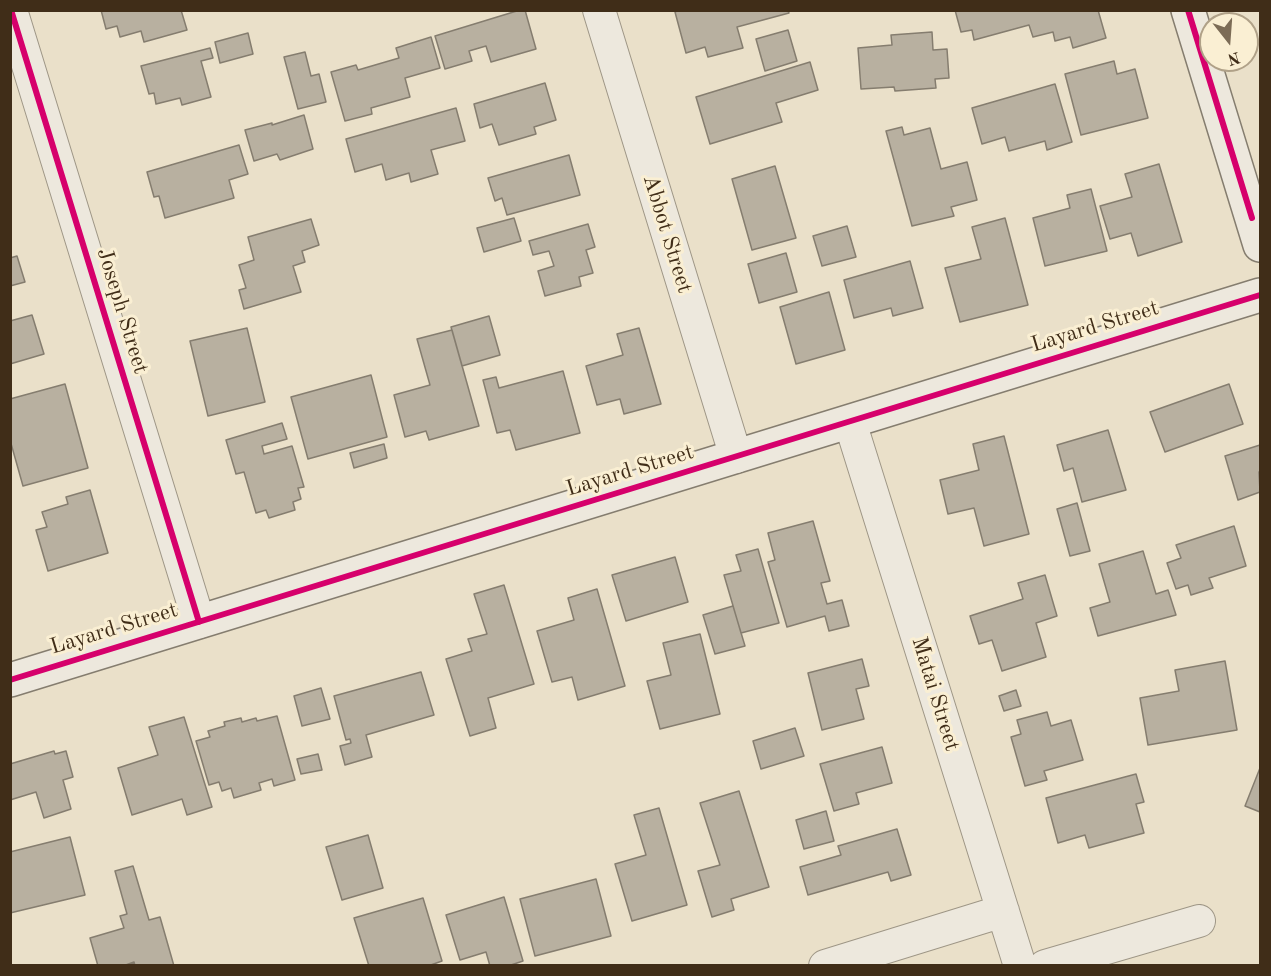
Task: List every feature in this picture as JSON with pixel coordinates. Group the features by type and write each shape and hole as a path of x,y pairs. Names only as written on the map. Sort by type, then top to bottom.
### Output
{"street":[{"name":"Joseph Street","path":"11,10 199,622"},
{"name":"Abbot Street","path":"598,10 736,457"},
{"path":"1188,10 1260,245"},
{"name":"Layard Street","path":"10,680 1260,295"},
{"name":"Matai Street","path":"850,422 1020,966"},
{"path":"825,966 1003,912"},
{"path":"1045,966 1199,921"}],"building":[{"path":"101,10 181,10 187,30 144,42 141,31 120,37 117,26 106,29"},
{"path":"525,10 536,49 491,62 486,46 469,51 472,61 445,69 435,36"},
{"path":"679,10 788,10 789,13 737,27 743,48 708,57 705,47 686,53 675,12"},
{"path":"955,10 1098,10 1106,38 1073,48 1070,37 1055,41 1053,32 1033,37 1029,25 974,40 972,30 961,32"},
{"path":"788,30 797,61 765,71 756,39"},
{"path":"932,32 933,50 947,49 949,78 935,79 936,88 895,91 894,87 861,89 858,48 892,45 891,35"},
{"path":"248,33 253,54 220,63 215,42"},
{"path":"431,37 440,68 405,78 410,97 371,108 372,114 345,121 331,72 356,65 358,70 399,58 396,48"},
{"path":"210,48 213,58 201,61 211,97 182,105 180,98 156,104 154,93 149,94 141,66"},
{"path":"305,52 311,76 319,74 326,102 298,109 284,57"},
{"path":"1114,61 1117,74 1135,69 1148,118 1081,135 1065,74"},
{"path":"810,62 818,90 776,103 782,122 710,144 696,97"},
{"path":"545,83 556,120 534,127 536,134 499,145 492,124 480,128 474,104"},
{"path":"1055,84 1072,142 1047,150 1045,141 1009,151 1005,137 982,144 972,108"},
{"path":"456,108 465,141 431,150 438,174 411,182 409,173 386,180 382,164 355,172 346,139"},
{"path":"304,115 313,149 280,160 277,154 254,161 245,130 272,123 272,125"},
{"path":"902,127 904,135 930,128 941,169 967,162 977,200 951,207 954,216 912,226 886,131"},
{"path":"239,145 248,174 229,180 234,198 165,218 159,196 154,197 147,172"},
{"path":"569,155 580,195 507,215 502,198 495,201 488,178"},
{"path":"1159,164 1182,242 1138,256 1131,233 1110,239 1100,206 1132,197 1125,174"},
{"path":"775,166 796,238 752,250 732,179"},
{"path":"1091,189 1107,251 1045,266 1033,218 1070,208 1067,195"},
{"path":"514,218 521,241 484,252 477,228"},
{"path":"1005,218 1028,305 960,322 945,268 981,259 972,227"},
{"path":"311,219 319,245 302,251 305,262 293,266 301,292 244,309 239,290 246,288 239,265 254,260 248,237"},
{"path":"588,224 595,247 586,250 593,273 579,277 581,286 545,296 538,271 554,266 549,251 533,255 529,241"},
{"path":"847,226 856,257 822,266 813,236"},
{"path":"786,253 797,292 759,303 748,264"},
{"path":"17,256 25,282 10,286 10,258"},
{"path":"910,261 923,308 893,316 891,308 854,318 844,280"},
{"path":"829,292 845,350 796,364 780,307"},
{"path":"32,315 44,354 10,364 10,321"},
{"path":"489,316 500,355 462,366 451,327"},
{"path":"247,328 265,402 208,416 190,341"},
{"path":"639,328 661,404 624,414 620,399 597,405 586,366 623,355 617,334"},
{"path":"452,330 479,426 429,440 426,431 405,437 394,395 430,385 417,339"},
{"path":"563,371 580,433 516,450 510,430 497,433 483,380 496,377 499,388"},
{"path":"371,375 387,437 308,459 291,397"},
{"path":"65,384 88,468 23,486 10,440 10,399"},
{"path":"1229,384 1243,424 1165,452 1150,412"},
{"path":"282,423 287,439 262,446 264,454 292,446 304,487 298,488 301,499 293,502 295,510 269,518 266,510 256,513 244,472 236,474 226,440"},
{"path":"1108,430 1126,490 1082,502 1073,468 1064,471 1057,445"},
{"path":"1004,436 1029,534 984,546 974,508 948,514 940,480 979,470 973,444"},
{"path":"384,444 387,458 354,468 350,453"},
{"path":"1260,445 1260,492 1238,500 1225,456"},
{"path":"90,490 108,553 48,571 36,530 47,527 42,512 68,504 66,497"},
{"path":"1077,503 1090,551 1070,556 1057,509"},
{"path":"813,521 830,581 821,583 827,604 842,600 849,626 829,631 825,616 787,627 768,562 775,560 768,533"},
{"path":"1234,526 1246,566 1209,578 1213,588 1191,595 1188,585 1176,589 1167,563 1181,558 1176,545"},
{"path":"758,549 779,623 741,633 724,575 741,571 736,555"},
{"path":"1143,551 1156,594 1168,590 1176,615 1098,636 1090,608 1110,602 1099,564"},
{"path":"675,557 688,602 626,621 612,575"},
{"path":"1045,575 1057,616 1036,623 1046,657 1002,671 992,640 979,644 970,616 1023,599 1018,583"},
{"path":"504,585 534,684 488,698 496,728 470,736 446,659 472,651 468,639 487,634 474,594"},
{"path":"597,589 625,686 578,700 572,677 552,682 537,631 574,620 568,598"},
{"path":"733,606 745,646 715,654 703,615"},
{"path":"700,634 720,714 660,729 647,681 671,675 663,643"},
{"path":"862,659 869,686 856,689 864,719 822,730 808,673"},
{"path":"1225,661 1237,730 1148,745 1140,698 1179,691 1175,670"},
{"path":"421,672 434,715 366,735 372,757 345,765 340,746 351,743 350,739 346,740 334,696"},
{"path":"321,688 330,719 302,726 294,696"},
{"path":"1016,690 1021,706 1004,711 999,696"},
{"path":"1047,712 1051,726 1071,720 1083,760 1044,771 1047,780 1025,786 1011,737 1021,734 1017,720"},
{"path":"277,716 295,780 274,786 272,779 259,783 261,790 234,798 231,788 222,791 219,782 209,785 196,741 210,737 208,731 225,726 224,722 241,718 242,722 256,718 257,721"},
{"path":"184,717 212,807 187,815 182,799 132,815 118,768 158,755 149,727"},
{"path":"795,728 804,756 761,769 753,741"},
{"path":"882,747 892,783 856,793 859,804 834,811 820,764"},
{"path":"54,751 55,754 66,751 73,777 63,780 71,809 44,818 36,792 10,800 10,764"},
{"path":"318,754 322,770 301,774 297,759"},
{"path":"1260,768 1260,812 1245,806"},
{"path":"1136,774 1144,802 1136,804 1144,833 1089,848 1085,835 1058,843 1046,798"},
{"path":"739,791 769,887 731,899 734,910 712,917 698,871 720,865 700,803"},
{"path":"659,808 687,905 632,921 615,864 646,855 634,815"},
{"path":"826,811 834,841 804,849 796,820"},
{"path":"897,829 911,875 891,881 888,872 808,895 800,867 841,855 838,846"},
{"path":"368,835 383,888 342,900 326,847"},
{"path":"70,837 85,895 10,913 10,852"},
{"path":"133,866 149,920 160,917 174,966 135,966 134,962 123,966 98,966 90,938 124,928 120,916 127,914 115,871"},
{"path":"596,879 611,936 535,956 520,899"},
{"path":"504,897 523,961 508,966 490,966 486,952 460,960 446,915"},
{"path":"423,898 442,961 428,966 369,966 354,918"}],"cycle path":[{"path":"11,10 199,622"},
{"path":"1188,10 1252,218"},
{"path":"10,680 1260,295"}]}
